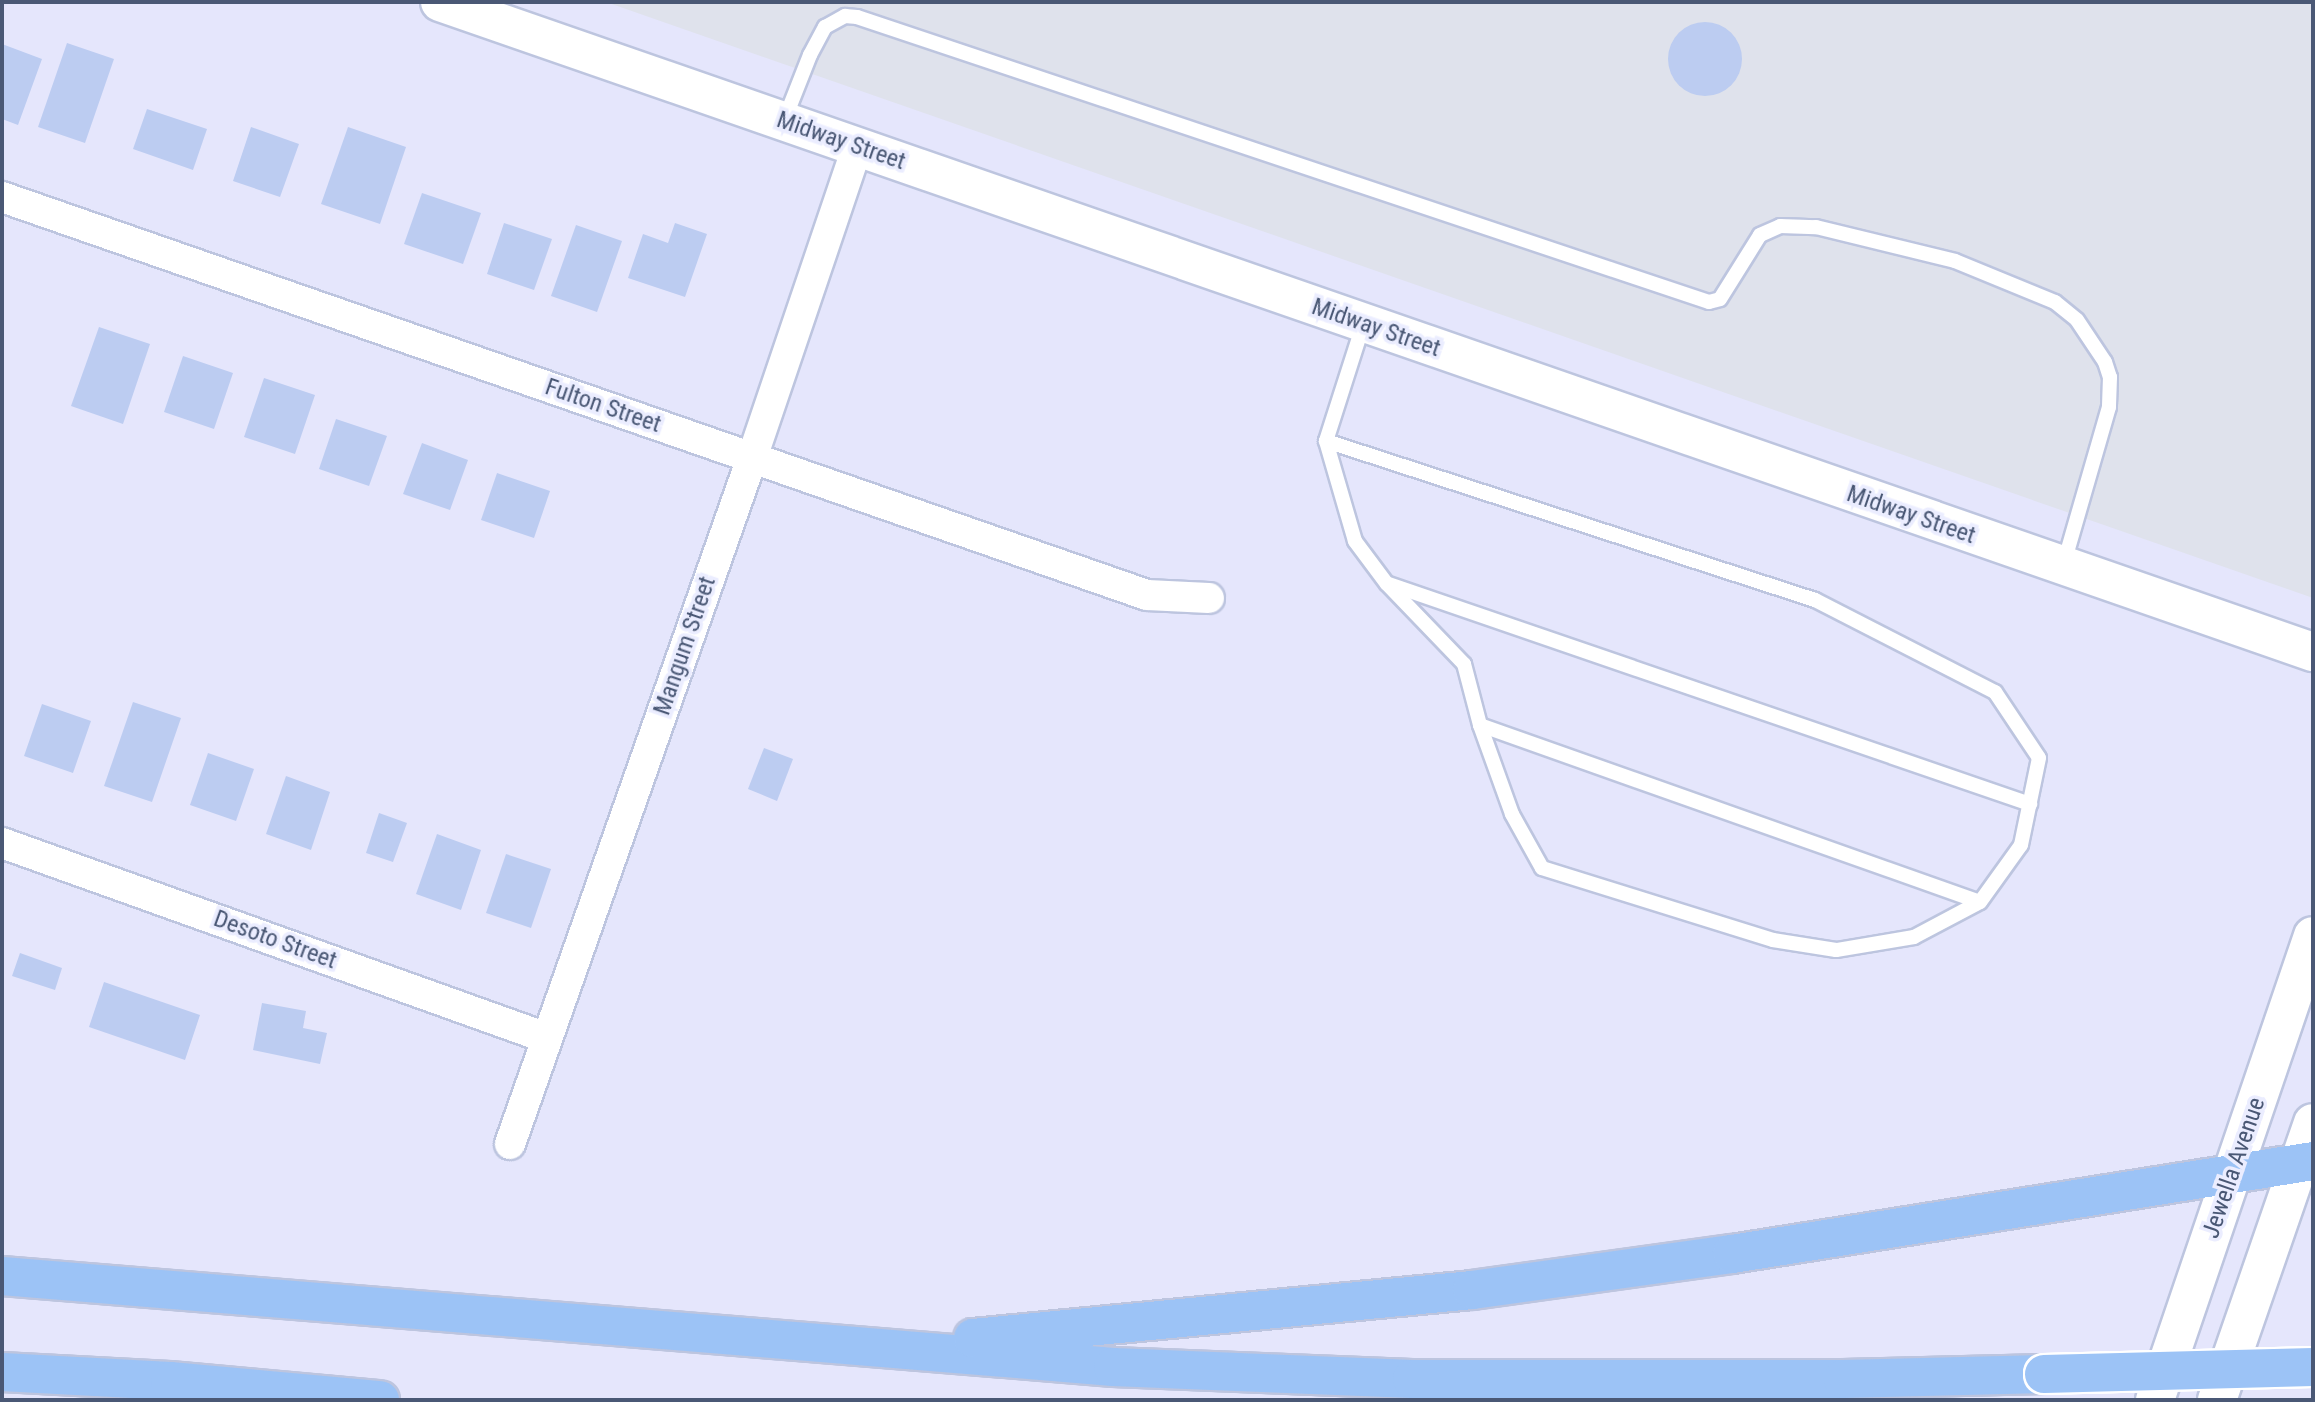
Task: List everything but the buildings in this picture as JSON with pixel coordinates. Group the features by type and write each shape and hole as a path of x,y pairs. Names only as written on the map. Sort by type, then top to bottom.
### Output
{"highway":[{"path":"873,1348 1486,1288 1732,1254 2307,1161"},
{"path":"2,1276 1113,1367 1412,1379 1843,1379 2313,1367"},
{"path":"2,1372 170,1381 380,1400"}],"street":[{"name":"Midway Street","path":"440,2 2063,568 2313,652"},
{"name":"Mangum Street","path":"510,1144 752,458 857,147"},
{"name":"Fulton Street","path":"2,197 1147,595 1209,598"},
{"name":"Desoto Street","path":"2,843 547,1038"},
{"name":"Jewella Avenue","path":"2155,1400 2313,936"},
{"path":"2217,1400 2307,1161 2313,1123"}],"lane":[{"path":"784,121 810,55 825,27 845,16 856,17 1709,302 1720,299 1760,235 1780,226 1816,227 1955,261 2055,302 2077,320 2095,343 2110,377 2109,407 2063,568"},
{"path":"1326,441 1815,600 1995,692 2039,758 2021,845 1980,902 1914,937 1836,950 1773,940 1542,868 1512,814 1480,725 1464,664 1387,584 1355,541 1326,441 1364,324"},
{"path":"1387,584 2030,804"},
{"path":"1480,725 1980,902"}],"shaded area":[{"path":"606,2 2313,2 2313,598"}]}
